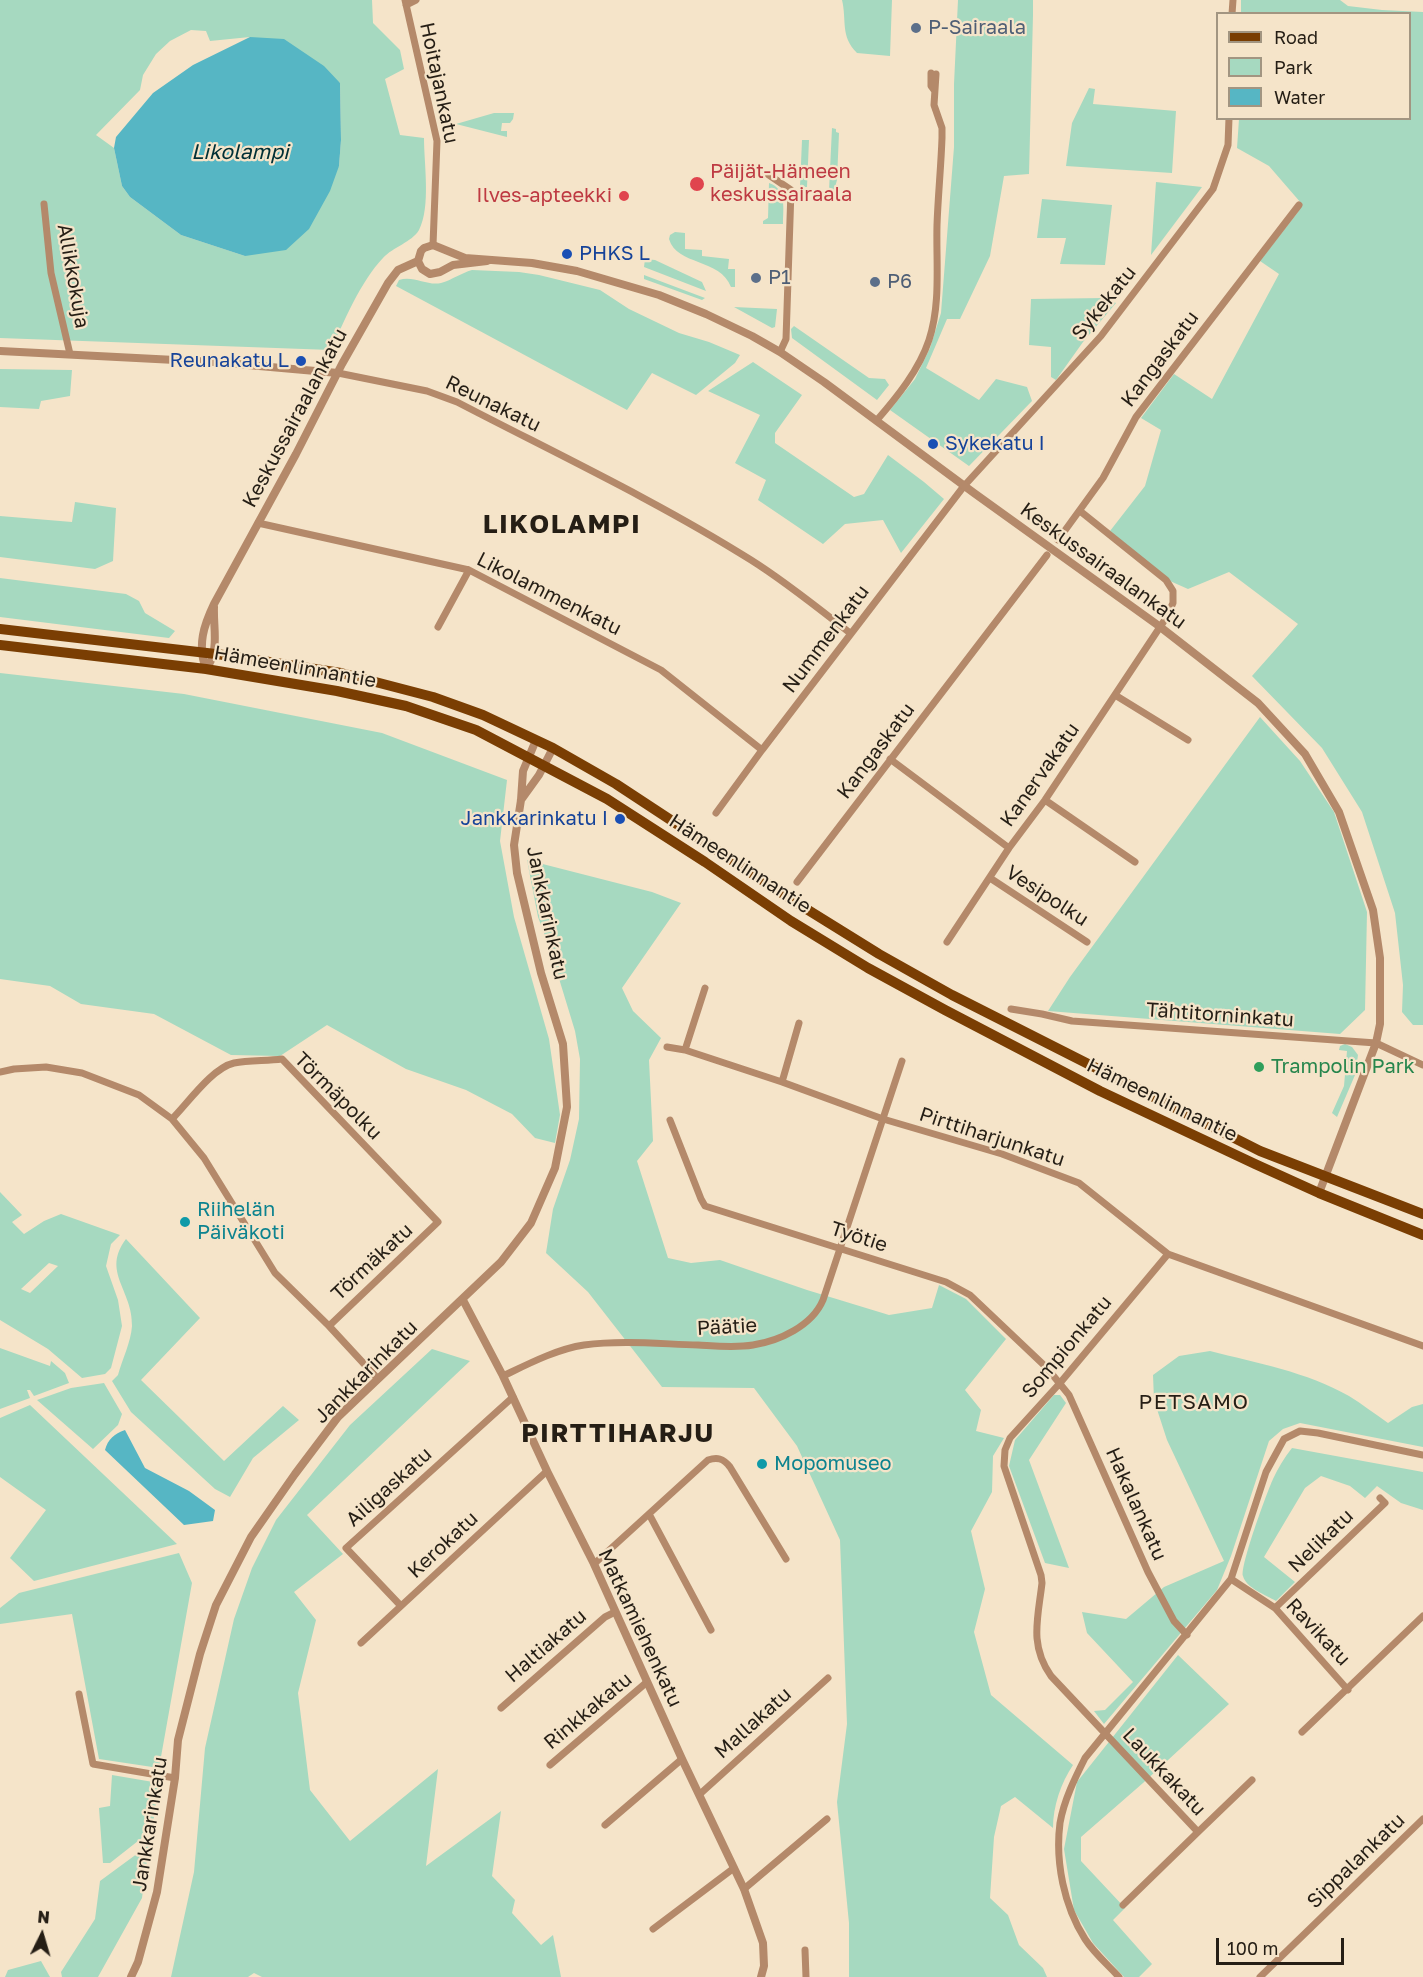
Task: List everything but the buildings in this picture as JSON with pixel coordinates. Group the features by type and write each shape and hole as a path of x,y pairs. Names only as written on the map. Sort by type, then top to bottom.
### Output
{"main road":[{"name":"Hämeenlinnantie","path":"0,628 201,651 341,673 433,697 483,715 553,748 653,807 800,905 879,954 952,995 1260,1151 1423,1215"},
{"name":"Hämeenlinnantie","path":"0,645 206,669 338,691 406,706 476,730 607,799 791,921 868,968 945,1010 1100,1091 1319,1193 1423,1235"}],"street":[{"path":"406,3 416,0"},
{"name":"Hoitajankatu","path":"406,3 437,141 433,245"},
{"path":"877,420 909,379 928,342 936,308 942,128 934,105 936,86 933,74"},
{"name":"Sykekatu","path":"964,486 1101,336 1213,189 1228,145 1229,120"},
{"path":"766,173 791,190 786,339 780,352"},
{"name":"Allikkokuja","path":"44,204 51,273 70,354"},
{"name":"Kangaskatu","path":"1058,540 1103,478 1137,417 1299,205"},
{"path":"443,269 447,260 444,251 433,245 424,248 418,261 422,269 430,274 440,272 453,265 487,261"},
{"name":"Keskussairaalankatu","path":"444,251 465,258 552,266 637,287 706,314 780,352 1159,626 1258,703 1305,754 1339,812 1373,910 1380,958 1380,1024 1376,1043 1319,1193"},
{"name":"Keskussairaalankatu","path":"206,669 201,651 205,622 214,604 393,275 404,266 418,261"},
{"name":"Reunakatu","path":"0,351 214,362 338,374 427,391 457,402 696,528 761,567 850,633"},
{"name":"Nummenkatu","path":"716,813 850,633 964,486"},
{"name":"Kanervakatu","path":"947,942 1115,695 1173,603 1173,591 1166,580 1080,511"},
{"name":"Likolammenkatu","path":"258,523 469,570 661,670 762,750"},
{"name":"Kangaskatu","path":"798,882 1047,555"},
{"path":"438,627 469,570"},
{"name":"Keskussairaalankatu","path":"206,669 212,662 214,653 214,604"},
{"path":"1115,695 1188,740"},
{"name":"Jankkarinkatu","path":"131,1977 138,1962 157,1892 175,1778 178,1740 194,1676 221,1595 251,1537 338,1417 501,1262 531,1223 555,1168 567,1107 563,1044 541,973 517,873 514,845 523,771 536,740"},
{"name":"Jankkarinkatu","path":"521,800 539,775 553,748"},
{"path":"890,759 1009,848"},
{"path":"1045,800 1135,862"},
{"name":"Vesipolku","path":"990,878 1087,942"},
{"path":"685,1050 705,988"},
{"name":"Tähtitorninkatu","path":"1011,1009 1072,1021 1376,1043 1423,1065"},
{"path":"782,1082 800,1023"},
{"name":"Pirttiharjunkatu","path":"667,1047 685,1050 782,1082 883,1119 1002,1154 1079,1183 1168,1254 1423,1346"},
{"name":"Törmäpolku","path":"172,1119 204,1084 233,1063 282,1059 438,1222"},
{"name":"Päätie","path":"503,1376 582,1345 642,1343 735,1347 754,1345 784,1336 805,1324 819,1308 902,1061"},
{"path":"0,1072 46,1067 82,1073 139,1095 172,1119 204,1158 275,1273 378,1379"},
{"name":"Työtie","path":"670,1120 705,1206 946,1282 970,1295 1060,1383"},
{"name":"Törmäkatu","path":"329,1326 438,1222"},
{"name":"Sompionkatu","path":"1004,1466 1005,1450 1010,1438 1060,1383 1168,1254"},
{"name":"Matkamiehenkatu","path":"463,1300 503,1376 594,1564 682,1759 744,1889 763,1943 764,1966 761,1977"},
{"name":"Hakalankatu","path":"1060,1383 1069,1395 1148,1572 1174,1621 1187,1635"},
{"name":"Ailigaskatu","path":"401,1606 346,1548 513,1397"},
{"path":"1119,1977 1086,1941 1070,1911 1058,1848 1060,1821 1071,1785 1085,1758 1107,1734 1231,1579 1266,1472 1284,1439 1300,1431 1318,1433 1423,1455"},
{"path":"594,1564 708,1460 720,1458 730,1467 786,1559"},
{"name":"Laukkakatu","path":"1004,1466 1041,1575 1035,1634 1042,1664 1198,1832"},
{"name":"Kerokatu","path":"361,1643 547,1471"},
{"name":"Nelikatu","path":"1275,1608 1385,1503 1380,1498"},
{"path":"649,1514 711,1630"},
{"name":"Ravikatu","path":"1231,1579 1275,1608 1348,1690"},
{"name":"Haltiakatu","path":"501,1708 605,1617 615,1612"},
{"name":"Ravikatu","path":"1302,1732 1423,1616"},
{"name":"Mallakatu","path":"700,1794 828,1678"},
{"name":"Rinkkakatu","path":"550,1765 647,1682"},
{"path":"79,1694 93,1764 175,1778"},
{"path":"605,1825 682,1759"},
{"name":"Laukkakatu","path":"1123,1905 1252,1780"},
{"path":"744,1889 827,1819"},
{"name":"Sippalankatu","path":"1260,1977 1423,1819"},
{"path":"653,1929 734,1868"},
{"path":"805,1950 806,1977"}],"green space":[{"path":"0,0 372,0 373,23 400,50 404,69 385,79 400,135 424,138 425,210 423,221 416,234 387,254 367,278 331,350 0,338","holes":["191,30 206,31 210,41 250,37 340,83 339,166 245,256 181,235 130,197 122,186 114,148 96,135 140,90 143,75 156,54 170,41"]},
{"path":"842,0 892,0 890,56 857,53 846,34"},
{"path":"958,0 1033,0 1029,174 1004,176 990,256 960,319 947,319 926,368 979,400 996,379 1027,387 1032,401 969,466 890,410 915,379 930,348 941,313 954,147"},
{"path":"1241,0 1340,0 1348,6 1423,12 1423,1025 1413,1025 1402,1012 1403,985 1395,913 1362,812 1322,748 1252,676 1298,624 1229,572 1188,589 1170,581 1110,531 1145,486 1161,430 1141,418 1174,374 1212,399 1279,274 1260,261 1298,212 1301,203 1269,166 1237,148 1239,120 1411,120 1411,12 1241,12"},
{"path":"1089,88 1095,89 1093,104 1176,111 1172,173 1066,166 1072,123"},
{"path":"494,113 514,113 510,123 502,123 501,131 507,131 507,137 456,124"},
{"path":"832,128 839,133 837,180 834,191 829,191"},
{"path":"802,140 809,140 807,187 800,187"},
{"path":"1156,182 1202,187 1151,255"},
{"path":"769,183 779,190 783,200 783,224 763,224 763,221 768,218"},
{"path":"1042,199 1112,205 1105,265 1060,264 1066,238 1037,238"},
{"path":"675,232 685,233 685,249 702,250 702,256 729,259 728,269 735,269 735,287 731,287 718,271 681,254 674,248 669,239 670,235"},
{"path":"645,259 655,260 702,282 706,291 644,267"},
{"path":"472,270 539,275 600,290 629,309 679,333 740,355 735,363 696,395 652,373 627,410 396,286 399,280 404,279 441,283"},
{"path":"644,275 705,298 702,300 644,279"},
{"path":"1104,298 1116,303 1083,342 1056,380 1051,377 1051,347 1029,345 1031,299"},
{"path":"734,307 777,309 775,327 772,328"},
{"path":"794,326 869,378 885,379 889,385 877,400 792,338 791,329"},
{"path":"753,362 802,395 775,433 775,443 854,497 864,494 888,455 944,499 901,553 883,520 845,524 823,544 758,500 766,480 735,463 760,415 708,391"},
{"path":"0,369 72,370 70,396 41,401 39,409 0,407"},
{"path":"75,502 116,508 113,561 95,569 0,557 0,516 72,522"},
{"path":"0,578 126,594 139,601 145,613 175,631 169,638 0,617"},
{"path":"0,673 184,694 382,733 507,780 500,841 514,917 549,1039 560,1115 555,1143 535,1138 512,1114 466,1090 406,1069 327,1025 280,1056 231,1055 154,1014 81,1004 50,986 0,979"},
{"path":"1260,717 1300,761 1334,812 1367,912 1365,1010 1340,1034 1048,1011 1070,977"},
{"path":"527,860 652,892 681,903 622,988 633,1011 661,1038 649,1060 653,1141 637,1161 668,1258 691,1263 720,1260 889,1315 932,1308 939,1285 966,1299 1006,1339 965,1390 981,1410 976,1431 1004,1438 993,1456 992,1492 971,1531 985,1589 974,1632 991,1695 1073,1765 1058,1795 1053,1828 1015,1797 1001,1806 994,1837 990,1898 1008,1915 1019,1945 1043,1968 1047,1977 849,1977 849,1923 837,1802 847,1724 840,1540 797,1446 754,1388 662,1387 588,1292 546,1253 553,1209 570,1160 579,1119 580,1059 575,1031 538,917"},
{"path":"1345,1044 1352,1047 1358,1055 1355,1075 1337,1117 1332,1113 1344,1086 1347,1051 1339,1050 1340,1046"},
{"path":"0,1192 22,1215 12,1222 24,1234 44,1221 61,1214 120,1235 111,1244 106,1266 118,1300 122,1326 111,1368 105,1374 82,1378 48,1349 0,1320","holes":["49,1263 58,1266 30,1293 21,1289"]},
{"path":"126,1239 200,1318 141,1380 224,1461 283,1406 299,1420 253,1458 230,1497 215,1489 131,1412 112,1381 118,1375 132,1326 128,1302 117,1272 119,1251"},
{"path":"0,1348 50,1366 51,1361 65,1373 69,1383 34,1396 30,1390 27,1390 30,1398 0,1409"},
{"path":"432,1349 470,1361 307,1515 343,1554 294,1592 316,1620 298,1693 310,1790 350,1841 438,1769 426,1866 501,1811 492,1876 515,1900 512,1913 541,1945 553,1935 561,1977 262,1977 254,1973 248,1977 171,1977 194,1872 205,1748 234,1619 252,1568 276,1520 350,1425"},
{"path":"1210,1351 1281,1369 1316,1381 1349,1396 1388,1423 1412,1407 1423,1404 1423,1447 1300,1423 1283,1429 1269,1441 1231,1556 1217,1590 1104,1724 1094,1711 1105,1710 1133,1682 1087,1633 1082,1612 1126,1619 1164,1587 1224,1561 1167,1440 1154,1400 1153,1375 1179,1356"},
{"path":"104,1383 122,1414 118,1425 93,1449 37,1400 71,1388"},
{"path":"1054,1395 1060,1395 1066,1403 1029,1460 1069,1568 1045,1563 1009,1466 1015,1440"},
{"path":"30,1405 177,1544 34,1581 10,1558 46,1510 0,1477 0,1418"},
{"path":"1292,1448 1423,1472 1423,1510 1401,1503 1377,1486 1365,1498 1350,1486 1321,1476 1305,1488 1264,1557 1295,1582 1276,1601 1248,1584 1243,1576 1243,1569 1270,1486"},
{"path":"179,1553 192,1583 159,1768 99,1759 72,1614 0,1624 0,1608 19,1593"},
{"path":"1178,1655 1229,1704 1081,1837 1081,1861 1125,1908 1113,1920 1152,1964 1139,1977 1124,1977 1093,1943 1074,1910 1064,1849 1077,1782"},
{"path":"112,1775 159,1783 152,1830 110,1863 103,1863 99,1808 110,1806"},
{"path":"149,1845 142,1898 98,1977 62,1977 61,1972 95,1919 100,1881"},
{"path":"41,1961 50,1977 5,1977 8,1970"}],"water":[{"name":"Likolampi","path":"250,37 284,39 324,66 340,83 341,140 339,166 330,191 309,229 286,250 245,256 181,235 130,197 122,186 114,148 116,137 153,93 193,65"},
{"path":"125,1430 145,1468 189,1491 215,1510 213,1521 184,1525 105,1450 112,1437"}],"place":[{"name":"P-Sairaala","path":"916,28"},
{"name":"Päijät-Hämeen keskussairaala","path":"697,184"},
{"name":"Ilves-apteekki","path":"624,196"},
{"name":"PHKS L","path":"567,254"},
{"name":"P1","path":"756,278"},
{"name":"P6","path":"875,282"},
{"name":"Reunakatu L","path":"301,361"},
{"name":"Sykekatu I","path":"933,444"},
{"name":"Jankkarinkatu I","path":"620,819"},
{"name":"Trampolin Park","path":"1259,1067"},
{"name":"Riihelän Päiväkoti","path":"185,1222"},
{"name":"Mopomuseo","path":"762,1464"}],"district":[{"name":"LIKOLAMPI","path":"562,525"},
{"name":"PETSAMO","path":"1194,1402"},
{"name":"PIRTTIHARJU","path":"618,1434"}]}
